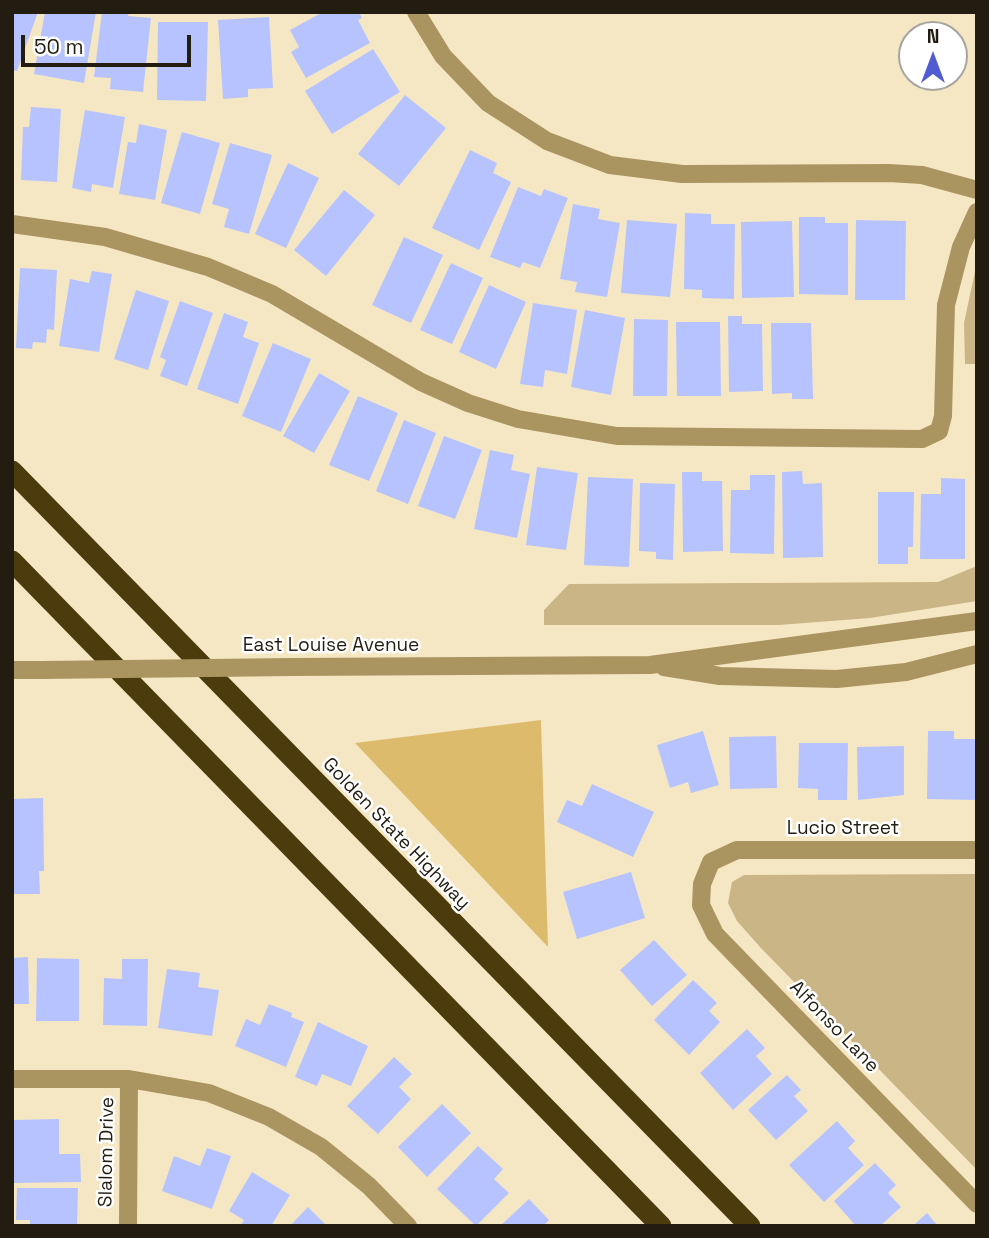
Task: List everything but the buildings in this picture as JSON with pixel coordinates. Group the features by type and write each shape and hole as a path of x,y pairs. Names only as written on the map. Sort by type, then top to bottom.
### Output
{"highway":[{"name":"Golden State Highway","path":"12,471 750,1226"},
{"path":"12,561 661,1226"}],"street":[{"path":"416,12 443,56 488,103 547,141 598,161 641,171 681,174 889,173 922,176 977,190"},
{"path":"12,224 105,237 208,267 272,294 421,382 468,403 519,419 617,436 922,439 939,431 943,416 946,305 954,267 977,212"},
{"name":"East Louise Avenue","path":"12,670 650,665 977,621"},
{"name":"East Louise Avenue","path":"650,665 720,676 837,679 906,671 977,654"},
{"name":"Lucio Street","path":"711,862 737,850 977,850"},
{"name":"Alfonso Lane","path":"711,862 702,884 701,905 715,933 977,1204"},
{"path":"12,1079 129,1079 209,1093 269,1117 321,1147 369,1186 408,1226"},
{"name":"Slalom Drive","path":"128,1226 129,1079"}],"shaded area":[{"path":"977,262 977,364 965,364 964,323"},
{"path":"977,566 977,601 870,618 779,625 544,625 544,610 569,584 938,582"},
{"path":"541,720 548,947 355,743"},
{"path":"977,874 977,1170 760,947 737,921 728,903 732,882 744,875"}]}
